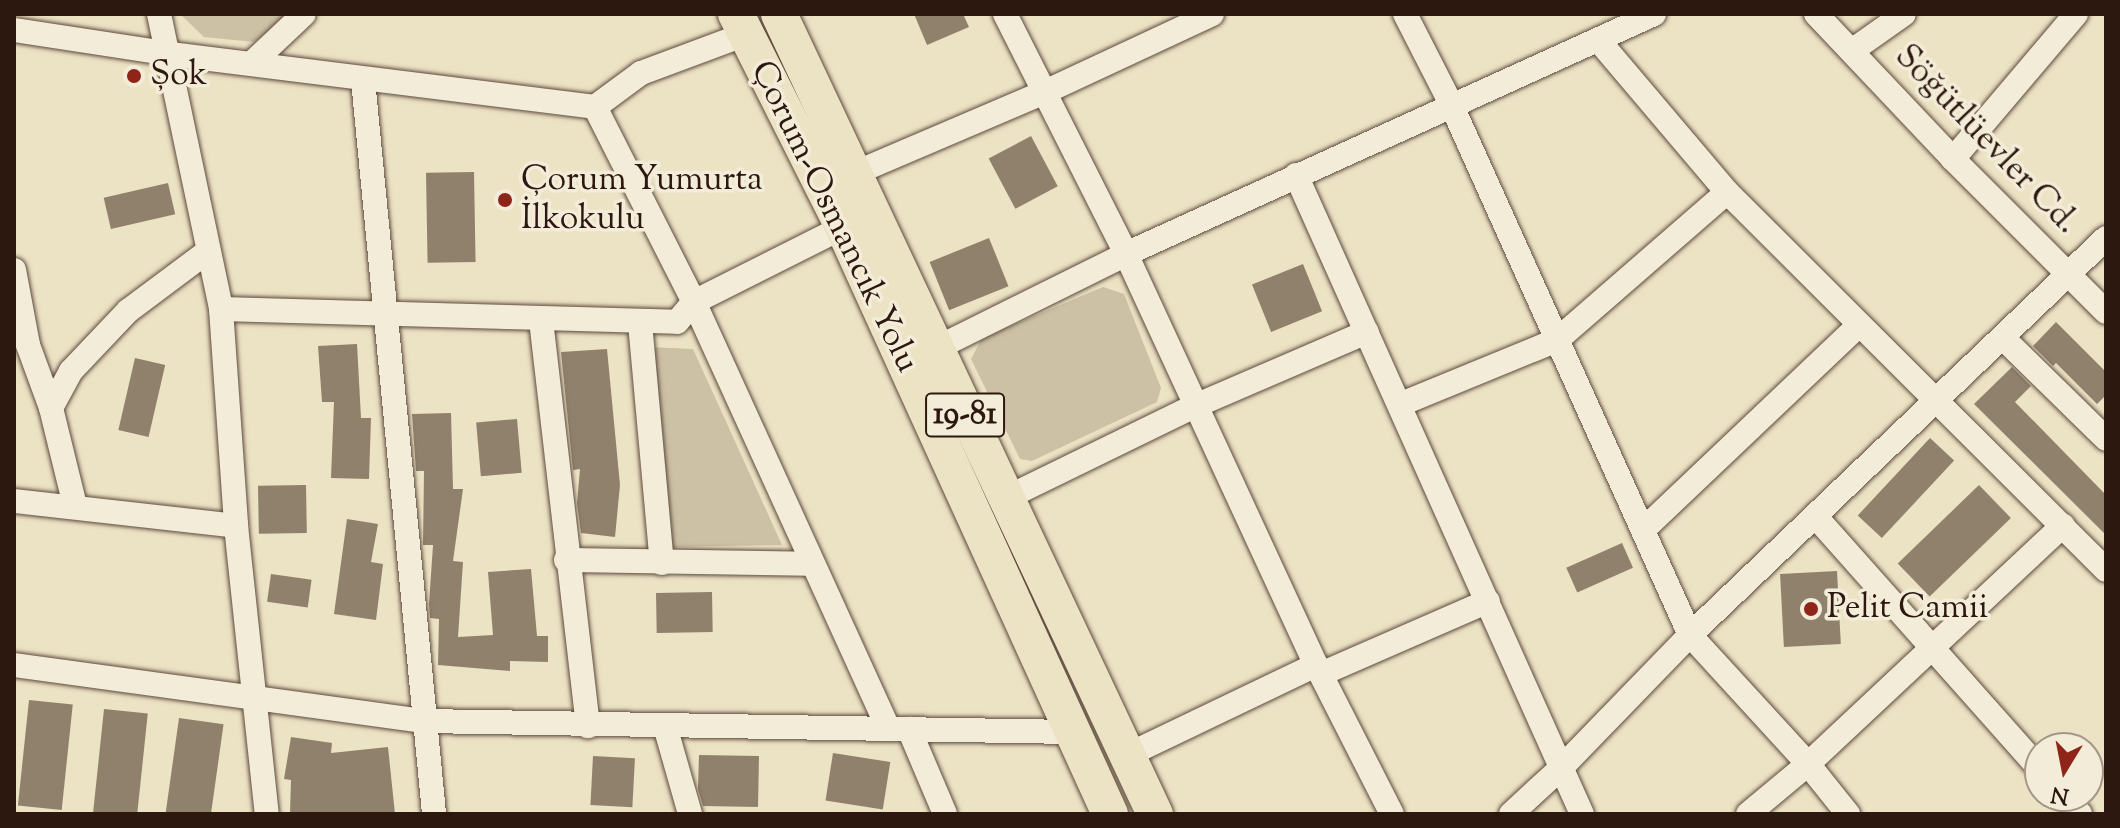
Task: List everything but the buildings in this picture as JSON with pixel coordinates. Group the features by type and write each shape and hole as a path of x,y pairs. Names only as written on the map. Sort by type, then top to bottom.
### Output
{"highway":[{"name":"Çorum-Osmancık Yolu","path":"779,14 1004,499 1155,814"},
{"name":"Çorum-Osmancık Yolu","path":"741,24 843,227 1110,814"}],"street":[{"path":"159,14 170,54 207,252 221,309 236,526 267,814"},
{"path":"252,63 304,14"},
{"path":"1005,14 1047,91 1126,254 1319,669 1392,814"},
{"path":"855,173 1047,91 1212,14"},
{"path":"1405,14 1451,104 1690,635 1808,764 1848,814"},
{"path":"935,349 1126,254 1654,14"},
{"name":"Söğütlüevler Cd.","path":"1816,14 1953,159 2106,312"},
{"path":"1853,50 1904,14"},
{"path":"1953,159 2076,14"},
{"path":"14,30 363,80 595,107 641,73 741,24"},
{"path":"1599,41 1727,192 2106,570"},
{"path":"363,80 434,814"},
{"path":"595,107 694,302 812,564 945,814"},
{"path":"1296,175 1582,814"},
{"path":"1401,404 1557,340 1727,192"},
{"path":"221,309 384,311 541,320 677,322 694,302 843,227"},
{"path":"1511,814 1562,767 1690,635 1937,403 2106,238"},
{"path":"51,408 71,371 128,311 207,252"},
{"path":"14,270 21,344 51,408 75,506"},
{"path":"541,320 566,560 588,726"},
{"path":"640,323 662,563"},
{"path":"1643,530 1859,325"},
{"path":"1004,499 1195,406 1367,332"},
{"path":"2003,338 2106,439"},
{"path":"14,501 236,526"},
{"path":"1816,517 2024,751"},
{"path":"1748,814 1808,764 2063,525"},
{"path":"566,560 812,564"},
{"path":"1128,755 1319,669 1488,601"},
{"path":"14,665 255,695 423,721 1071,732"},
{"path":"665,726 690,814"}],"shaded area":[{"path":"180,14 291,14 254,42 204,37"},
{"path":"1103,287 1124,294 1161,388 1157,402 1032,461 1020,459 971,359 982,338"},
{"path":"648,347 693,349 782,545 667,547"}],"place":[{"name":"Şok","path":"134,76"},
{"name":"Çorum Yumurta İlkokulu","path":"505,200"},
{"name":"Pelit Camii","path":"1811,609"}]}
